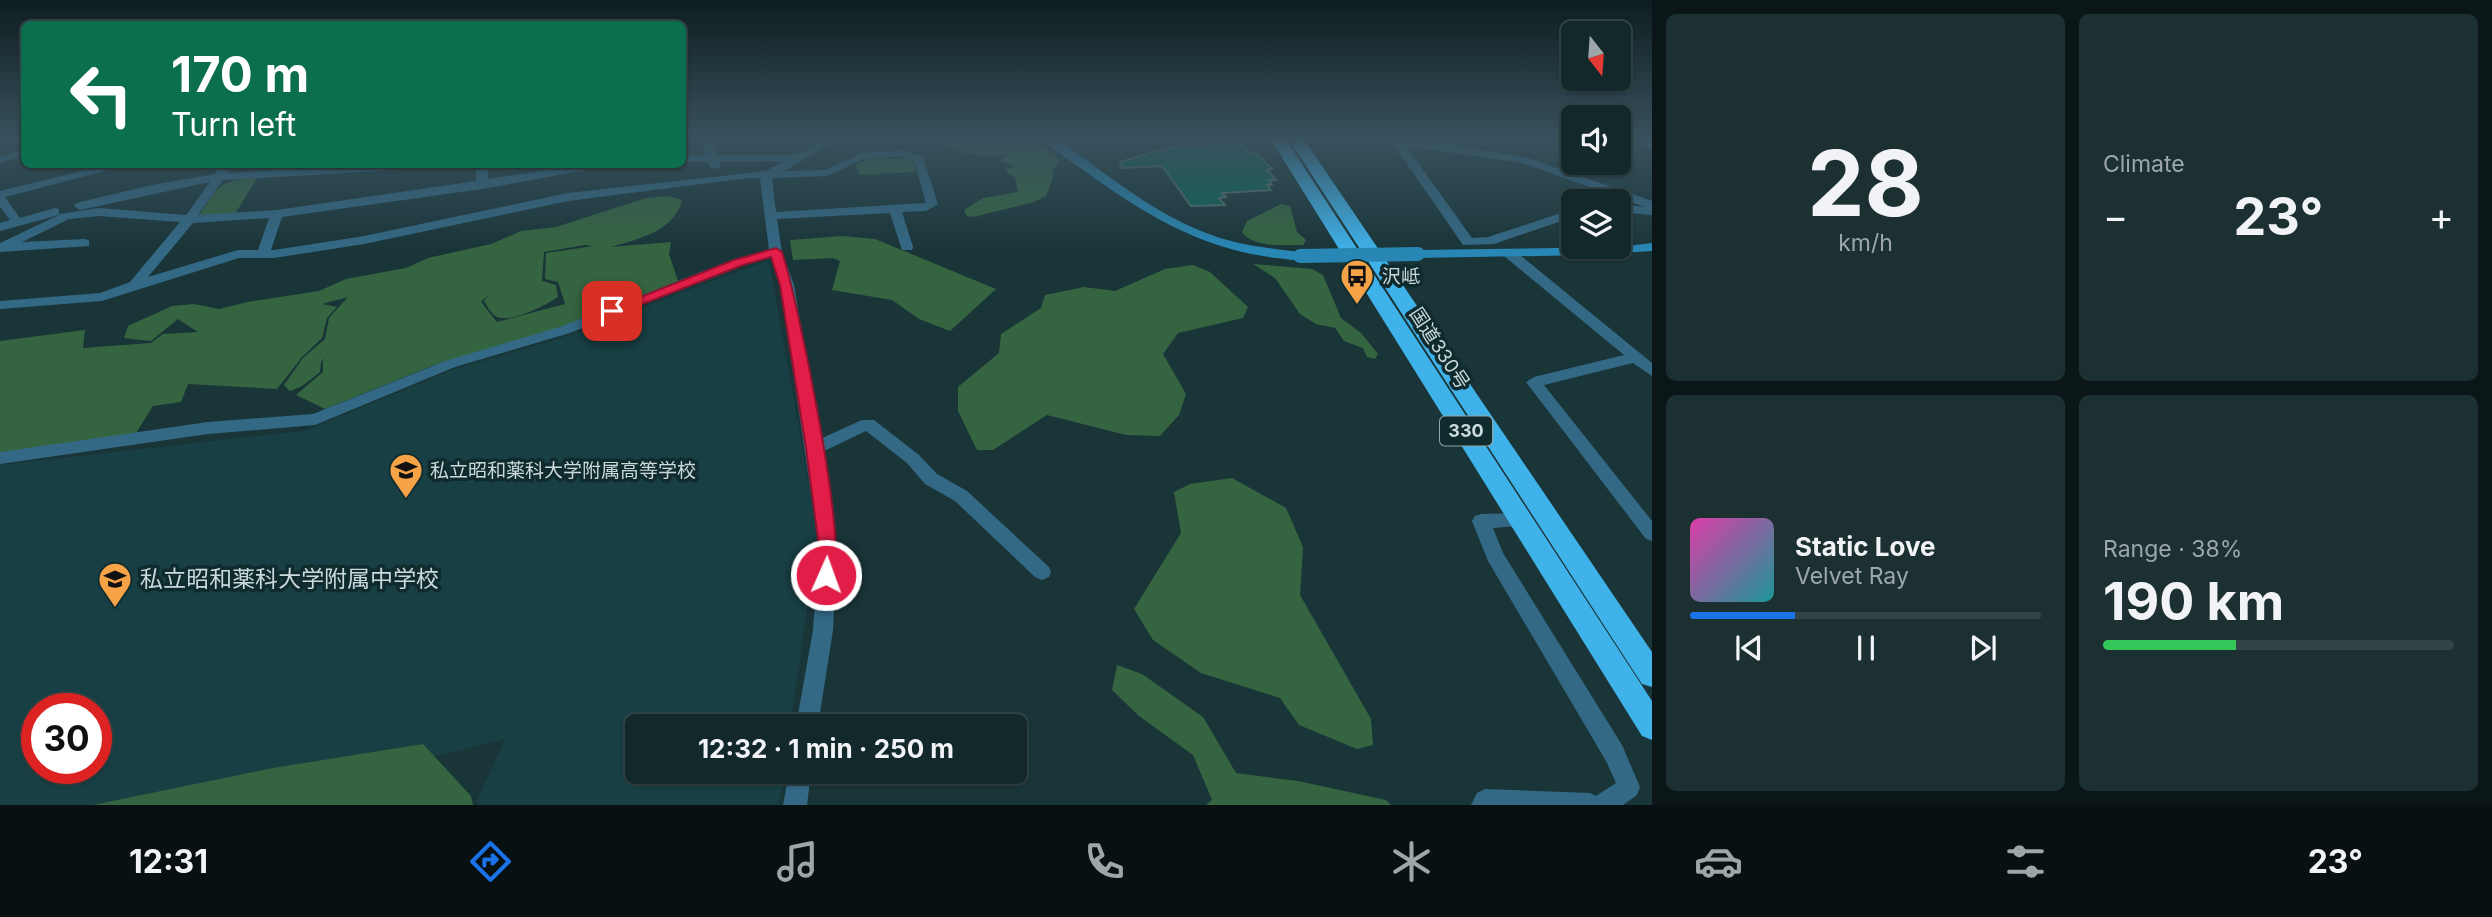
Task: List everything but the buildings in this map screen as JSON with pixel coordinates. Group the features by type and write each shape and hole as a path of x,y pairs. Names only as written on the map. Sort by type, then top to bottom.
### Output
{"highway":[{"name":"国道330号","path":"1301,176 1652,726"},
{"name":"国道330号","path":"1320,176 1652,675"}],"street":[{"path":"18,223 0,197 67,176"},
{"path":"0,228 203,176"},
{"path":"135,285 189,219 219,176"},
{"path":"398,198 402,176"},
{"path":"482,176 482,185"},
{"path":"1,247 66,216 99,212 189,219 277,214 541,176"},
{"path":"0,305 102,297 215,259 365,240 568,197 758,176"},
{"path":"767,176 765,183 770,216 776,252 787,285 815,448 828,547 822,631 809,714"},
{"path":"770,216 926,207 932,204 924,176"},
{"path":"1100,176 1146,209 1180,229 1239,249 1300,256 1509,253 1652,247"},
{"path":"1424,176 1468,242 1489,241 1561,217"},
{"path":"1569,176 1652,205"},
{"path":"895,209 907,247"},
{"path":"1631,209 1652,211"},
{"path":"263,254 277,214"},
{"path":"1,247 84,243"},
{"path":"0,458 208,428 315,419 450,364 565,330 738,262 776,252"},
{"path":"1509,253 1652,371"},
{"path":"1633,358 1534,382 1652,534"},
{"path":"815,448 868,424 913,459 931,479 961,496 1042,572"},
{"path":"1522,520 1481,521 1495,555 1614,753 1629,787 1603,805"},
{"path":"795,805 798,784"},
{"path":"1483,805 1485,800 1590,805"}],"shaded area":[{"name":"私立昭和薬科大学附属高等学校","path":"769,260 818,536 792,714 625,714 625,784 782,784 779,805 478,805 477,801 505,739 243,805 0,805 0,465 304,431 455,369 561,338"}],"green space":[{"path":"1012,176 1052,176 1046,196 1034,202 973,217 967,216 964,210 983,198 1018,192 1015,178"},
{"path":"257,178 235,214 199,215 221,186 234,180"},
{"path":"669,196 682,200 678,211 664,226 643,237 611,247 671,242 669,254 678,281 624,305 533,337 434,365 325,409 296,395 323,372 323,360 337,343 321,362 320,372 302,386 290,391 284,385 303,358 325,339 329,318 348,297 322,304 337,307 327,318 322,338 302,357 277,389 188,384 181,402 153,406 136,433 0,454 0,341 85,330 83,348 151,343 163,334 198,332 178,319 151,341 124,338 128,326 172,306 194,304 219,309 319,291 346,279 406,268 428,258 491,244 521,231 556,227 646,198","holes":["594,246 546,253 545,279 558,282 565,304 497,322 481,302 490,293 484,301 493,314 500,318 517,316 545,305 558,297 556,285 542,281 544,252"]},
{"path":"1281,204 1290,206 1297,232 1306,240 1303,245 1261,243 1242,232 1247,221"},
{"path":"842,236 875,239 996,289 950,331 919,319 892,300 832,290 840,261 833,258 793,260 790,240"},
{"path":"1253,264 1312,269 1323,275 1341,318 1361,333 1378,354 1375,359 1367,357 1363,348 1344,341 1335,328 1316,324 1300,314 1275,278"},
{"path":"1193,265 1210,272 1248,307 1243,318 1178,333 1163,354 1186,394 1179,415 1160,436 1126,435 1047,415 993,450 977,450 958,411 958,387 999,353 1001,334 1041,308 1045,295 1084,287 1115,291 1165,269"},
{"path":"1232,478 1286,508 1303,547 1300,595 1371,719 1373,745 1357,749 1299,725 1280,698 1201,673 1153,640 1134,609 1181,533 1174,492 1190,484"},
{"path":"1117,665 1142,674 1203,717 1236,773 1298,781 1386,800 1391,805 1206,805 1212,800 1193,755 1139,716 1112,690"},
{"path":"423,744 471,796 473,805 93,805 273,768"}],"place":[{"name":"沢岻","path":"1357,306"},
{"name":"私立昭和薬科大学附属高等学校","path":"406,500"},
{"name":"私立昭和薬科大学附属中学校","path":"115,609"}],"route":[{"path":"612,311 738,262 776,252 787,285 815,448 828,547 826,575"}]}
